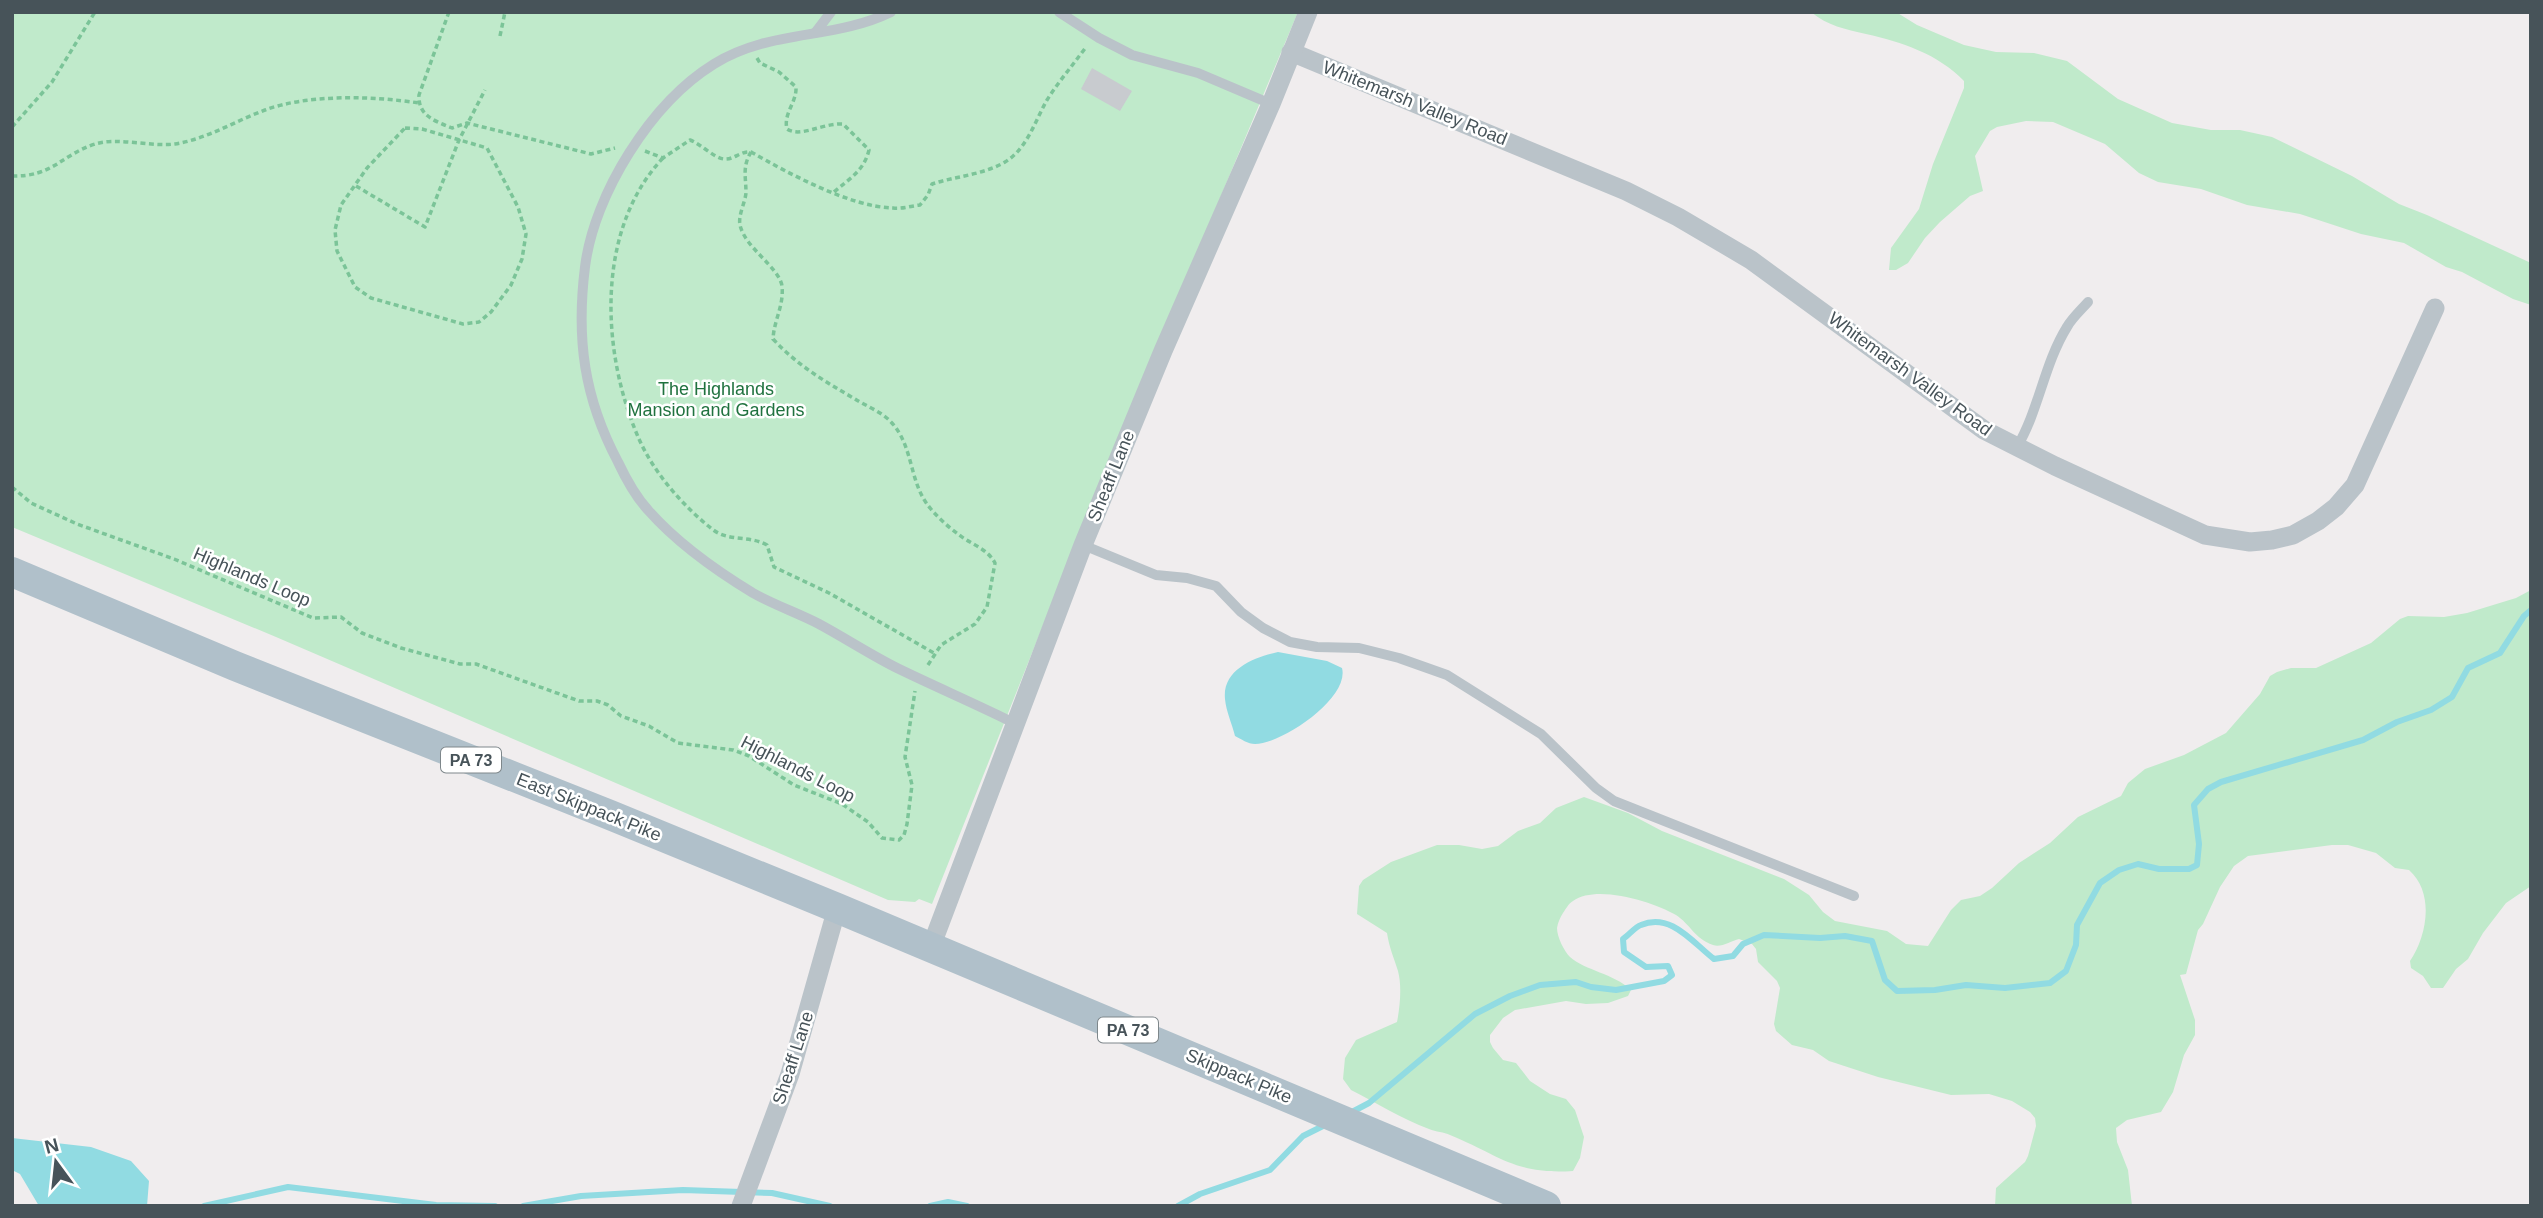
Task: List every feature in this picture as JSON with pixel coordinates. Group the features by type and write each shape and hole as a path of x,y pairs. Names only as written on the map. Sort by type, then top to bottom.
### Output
{"main road":[{"name":"East Skippack Pike","path":"12,572 235,666 610,815 931,947"},
{"name":"Skippack Pike","path":"931,947 1546,1206"}],"street":[{"name":"Sheaff Lane","path":"931,947 1083,545 1308,12"},
{"name":"Whitemarsh Valley Road","path":"1291,52 1626,191 1678,217 1751,260 1984,430 2205,535 2250,542 2272,540 2292,535 2318,521 2336,507 2355,485 2435,308"},
{"name":"Sheaff Lane","path":"741,1205 790,1074 837,908"}],"lane":[{"path":"815,33 831,12"},
{"path":"891,12 856,25 771,40 749,48 715,64 673,99 621,165 596,221 587,253 581,316 582,354 597,417 628,483 664,527 712,566 754,593 817,623 920,679 1014,723"},
{"path":"1059,12 1132,54 1198,73 1271,104"},
{"path":"2017,447 2027,430 2067,326 2088,302"},
{"path":"1083,545 1156,575 1187,578 1216,586 1241,612 1263,628 1290,642 1317,647 1359,648 1399,658 1447,675 1541,734 1614,801 1854,896"}],"path":[{"path":"12,127 52,82 95,12"},
{"path":"449,12 419,95 419,103 425,116 452,128 467,123 591,154 635,144 663,158"},
{"path":"500,36 505,12"},
{"path":"934,653 829,593 774,567 766,545 750,538 733,538 714,530 686,505 656,468 639,439 615,358 612,287 618,247 628,214 641,187 663,158 690,140 701,144 720,159 731,159 736,154 751,152 797,178 879,207 920,205 929,195 932,184 955,176 980,172 1006,161 1026,142 1062,78 1095,35"},
{"path":"749,48 760,63 779,72 796,86 796,95 785,122 787,129 794,133 805,133 814,127 831,123 843,124 869,150 866,162 855,176 834,192"},
{"path":"356,186 425,227 459,140 485,90"},
{"path":"12,176 41,174 98,143 145,145 190,141 289,103 377,97 419,103"},
{"path":"405,128 422,129 459,140 487,148 518,207 526,234 522,260 511,285 491,312 479,322 463,324 388,304 371,298 355,287 337,251 335,230 341,205 367,168 405,128"},
{"name":"Highlands Loop","path":"12,487 32,503 77,524 174,559 313,618 341,617 362,633 435,659 476,664 579,701 597,701 608,705 621,716 649,726 678,743 741,753 794,785 842,804 868,822 882,838 899,840 904,835 907,824 912,785 905,757 912,696 934,653 941,645 975,624 988,607 995,563 992,556 958,535 929,507 917,490 905,443 890,421 810,372 791,358 773,339 774,326 782,307 782,284 776,272 764,262 744,234 739,223 746,194 744,163 751,152"}],"green space":[{"name":"The Highlands Mansion and Gardens","path":"12,12 1298,12 1083,525 932,904 919,899 915,902 888,900 276,637 12,527"},
{"path":"1811,12 1896,12 1917,25 1964,45 1996,52 2034,53 2067,61 2118,99 2172,123 2211,130 2240,130 2272,137 2352,176 2399,204 2531,263 2531,305 2446,267 2404,243 2361,234 2300,214 2247,205 2201,189 2158,182 2139,173 2105,144 2053,122 2026,121 1990,131 1975,156 1983,191 1970,196 1940,222 1908,263 1896,270 1889,270 1891,248 1919,209 1933,164 1964,88 1964,81 1943,63 1919,50 1837,26"},
{"path":"2531,590 2531,886 2506,903 2483,933 2468,959 2456,969 2443,988 2431,988 2423,976 2411,968 2410,961 2421,939 2426,915 2423,890 2409,870 2395,868 2376,853 2348,845 2248,856 2234,866 2198,930 2186,974 2180,975 2195,1020 2195,1035 2184,1055 2173,1092 2161,1112 2127,1120 2116,1128 2117,1142 2128,1170 2132,1206 1995,1206 1996,1188 2025,1162 2028,1156 2036,1126 2035,1118 2030,1112 2012,1101 1989,1094 1951,1095 1878,1077 1829,1061 1813,1050 1792,1045 1776,1031 1774,1024 1780,988 1777,981 1758,962 1756,949 1752,944 1739,939 1723,945 1713,945 1702,939 1676,915 1640,900 1625,897 1596,894 1583,896 1568,905 1557,928 1561,944 1570,957 1624,984 1631,990 1628,996 1608,1003 1566,1001 1515,1010 1503,1018 1490,1035 1493,1048 1503,1060 1516,1063 1530,1081 1550,1094 1566,1099 1575,1110 1584,1137 1580,1158 1573,1171 1536,1170 1508,1162 1448,1134 1399,1116 1351,1090 1343,1079 1345,1058 1356,1040 1397,1022 1400,983 1387,933 1357,914 1359,886 1363,880 1391,862 1437,845 1482,849 1498,846 1518,831 1540,823 1556,808 1584,797 1784,879 1809,895 1823,912 1835,921 1887,931 1906,944 1928,946 1951,910 1961,900 1980,896 1992,888 2019,863 2050,843 2078,817 2121,796 2128,783 2145,769 2184,755 2226,733 2260,694 2270,676 2291,668 2316,668 2371,643 2400,619 2408,616 2444,617 2467,613 2516,598"}],"water":[{"path":"1278,652 1327,661 1342,668 1342,680 1336,693 1325,705 1297,728 1267,742 1250,743 1235,736 1226,704 1225,689 1234,672 1242,666"},
{"path":"12,1138 91,1147 131,1161 149,1181 147,1206 39,1206 20,1174 12,1170"}],"building":[{"path":"1092,68 1132,91 1120,111 1081,89"}],"waterway":[{"path":"1350,1113 1369,1103 1475,1014 1510,996 1540,985 1576,982 1616,990 1664,981 1672,975 1668,966 1646,967 1624,952 1623,939 1639,926 1652,922 1672,926 1681,931 1714,959 1733,956 1743,944 1764,935 1820,938 1845,936 1872,941 1885,980 1897,991 1935,990 1966,985 2005,988 2050,983 2066,971 2076,945 2077,925 2100,883 2119,870 2138,864 2159,869 2189,869 2197,865 2199,844 2194,805 2208,789 2221,782 2363,740 2397,722 2431,710 2452,697 2468,668 2500,653 2524,616 2531,610"},
{"path":"1178,1206 1200,1194 1270,1170 1303,1136 1327,1124"},
{"path":"204,1206 288,1187 436,1205 495,1206"},
{"path":"523,1206 581,1196 683,1190 772,1193 830,1206"},
{"path":"930,1206 948,1202 967,1206"}]}
